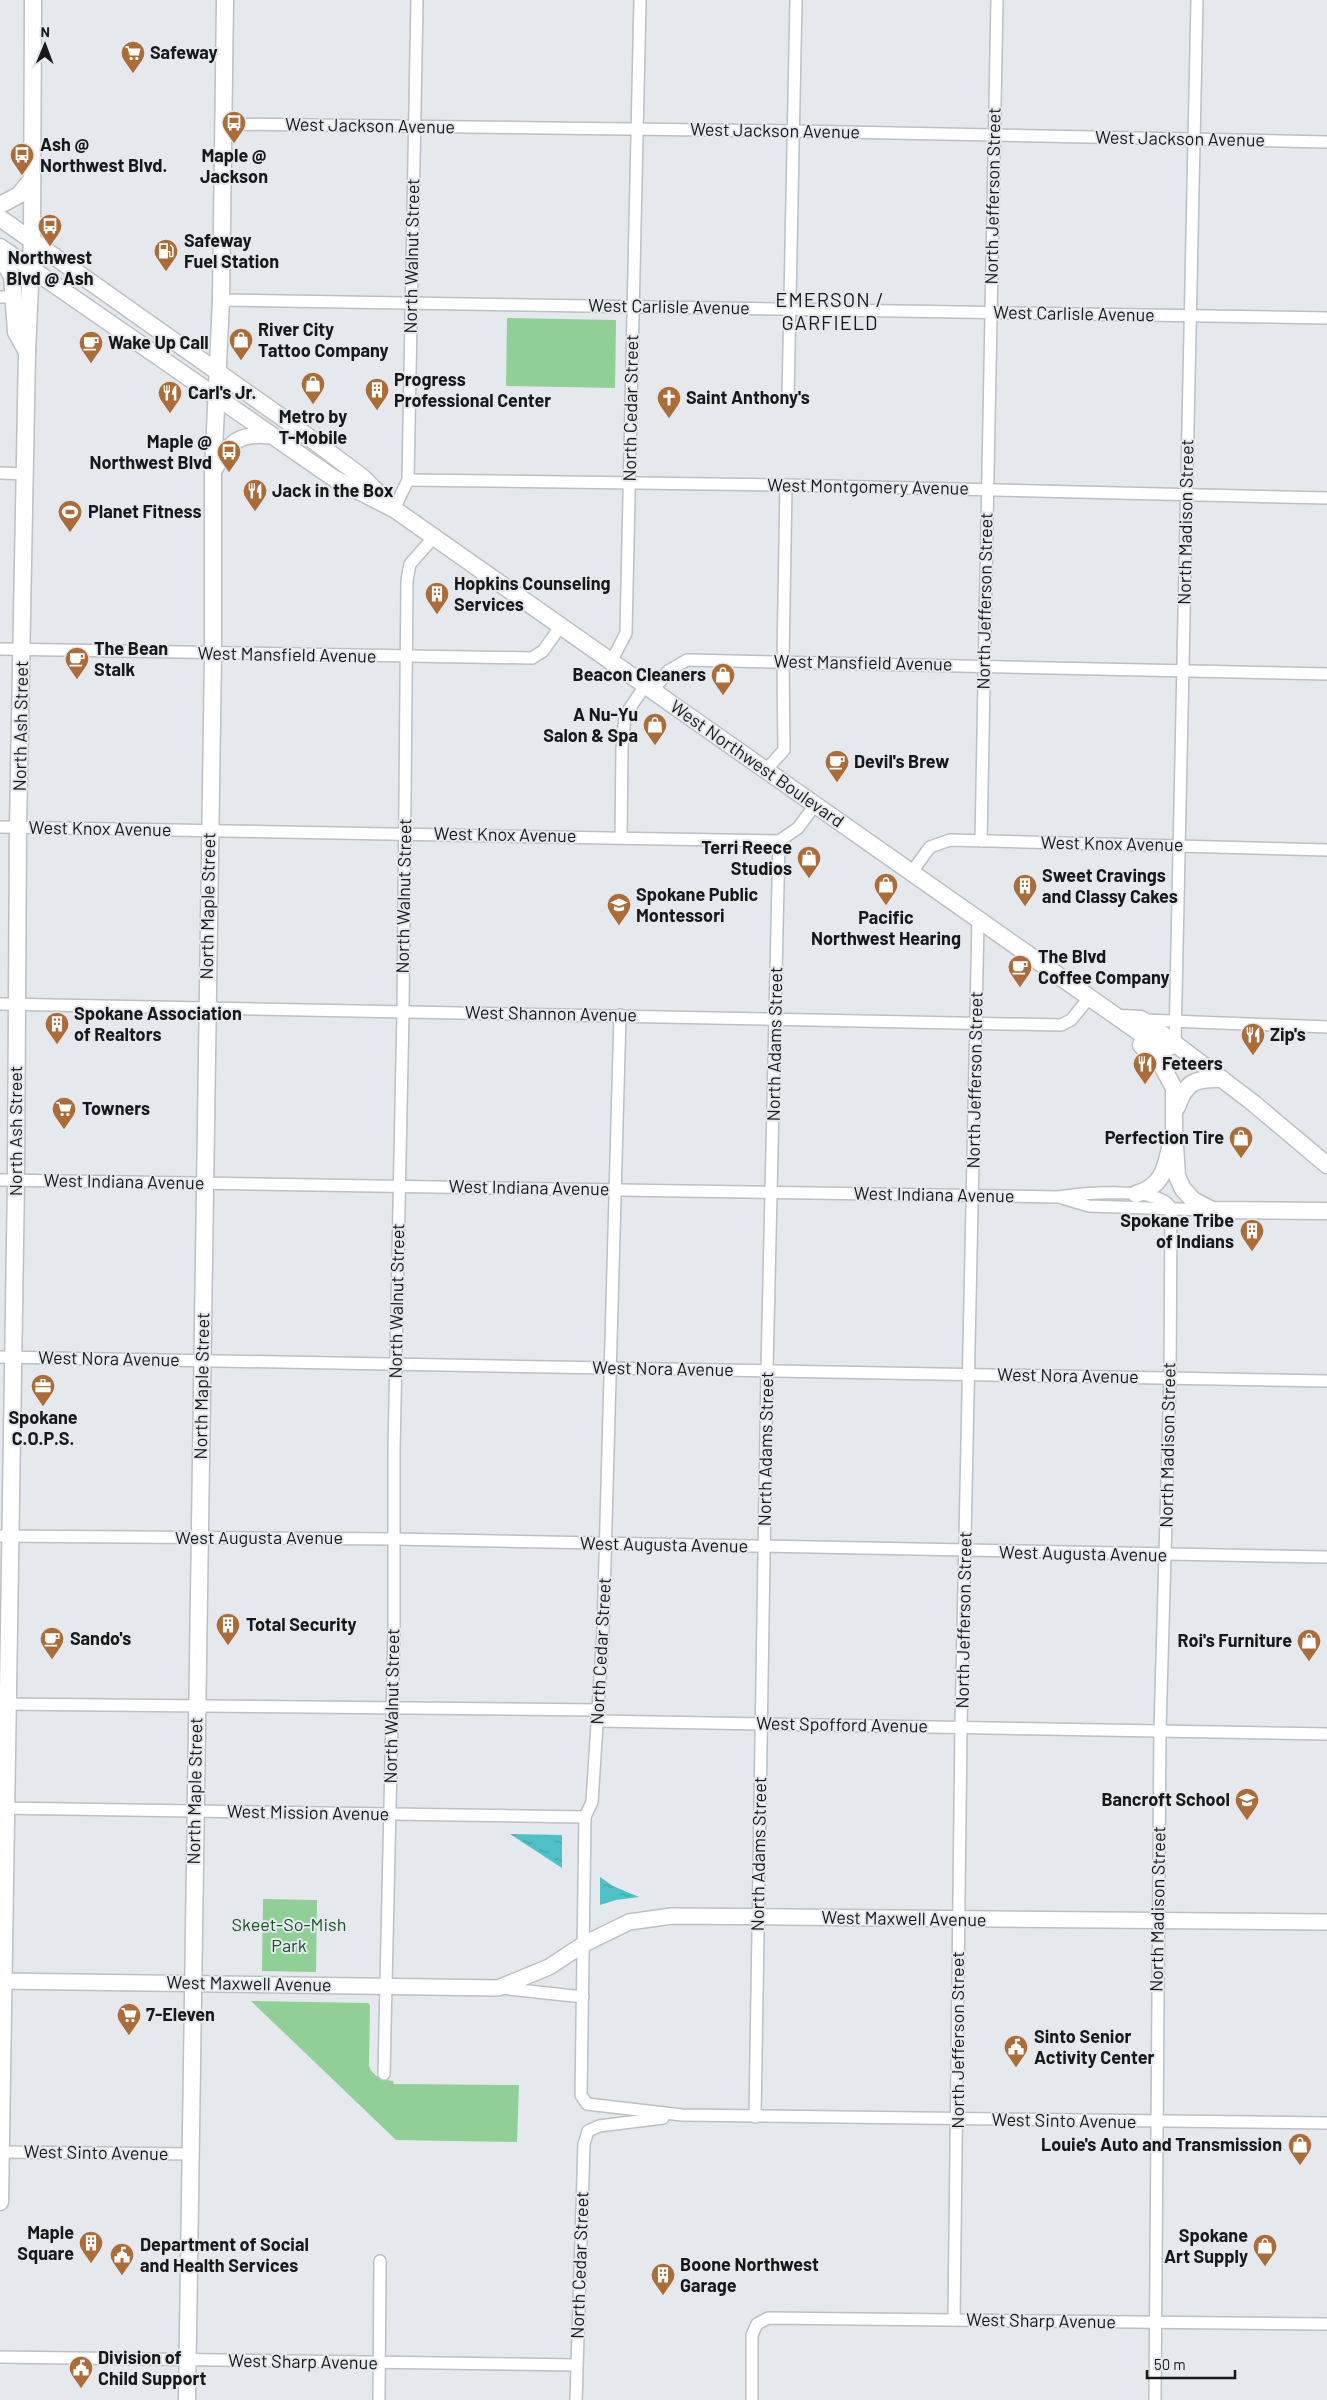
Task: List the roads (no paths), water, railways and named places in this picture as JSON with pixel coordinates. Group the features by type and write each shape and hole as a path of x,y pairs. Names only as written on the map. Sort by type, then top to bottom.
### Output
{"main road":[{"name":"North Ash Street","path":"0,2202 8,1004 18,827 23,650 24,474 32,240 33,0"},
{"name":"North Maple Street","path":"187,2400 192,2154 214,472 221,300 224,0"},
{"path":"0,204 19,195 32,179"},
{"path":"0,218 362,477 394,509"},
{"path":"0,247 335,479 394,509"},
{"path":"0,256 12,276 8,297 16,332 27,352"},
{"name":"West Northwest Boulevard","path":"394,509 560,628 1090,997 1160,1048 1169,1047 1175,1043"},
{"path":"1120,1018 1141,1019 1175,1043 1327,1165"},
{"path":"1120,1018 1130,1037 1156,1058 1166,1071 1174,1088 1177,1176 1181,1185 1193,1200 1212,1210"},
{"path":"1174,1113 1182,1092 1192,1083 1207,1078 1222,1079"},
{"path":"1136,1194 1149,1190 1160,1181 1174,1131"},
{"name":"West Indiana Avenue","path":"1212,1210 1327,1211"}],"street":[{"name":"North Walnut Street","path":"394,509 408,480 417,0"},
{"name":"North Cedar Street","path":"611,662 626,633 640,0"},
{"path":"788,398 796,0"},
{"name":"North Jefferson Street","path":"981,841 997,0"},
{"name":"North Madison Street","path":"1175,1043 1197,0"},
{"name":"West Jackson Avenue","path":"224,124 637,128 1327,142"},
{"name":"West Carlisle Avenue","path":"221,300 1327,318"},
{"path":"214,472 234,440 252,435 271,436"},
{"path":"0,474 24,474"},
{"name":"West Montgomery Avenue","path":"408,480 786,485 1327,498"},
{"path":"765,771 784,750 783,661 786,485"},
{"name":"North Walnut Street","path":"384,2074 392,1707 408,569 434,537"},
{"name":"West Mansfield Avenue","path":"0,649 532,658 543,651 560,628"},
{"name":"West Mansfield Avenue","path":"649,689 668,671 687,660 1327,674"},
{"path":"621,837 622,748 625,715 649,689"},
{"path":"779,841 798,828 815,805"},
{"name":"West Knox Avenue","path":"0,827 779,841"},
{"name":"West Knox Avenue","path":"911,873 930,847 950,840 1327,850"},
{"name":"North Adams Street","path":"755,2117 767,1370 779,841"},
{"name":"North Jefferson Street","path":"954,2320 958,2119 958,1920 961,1727 970,1374 978,920"},
{"name":"West Shannon Avenue","path":"8,1004 1061,1025 1071,1020 1090,997"},
{"name":"North Cedar Street","path":"587,2104 581,2094 585,1817 591,1807 598,1715 605,1544 620,1015"},
{"path":"1141,1019 1175,1022 1327,1027"},
{"name":"West Indiana Avenue","path":"8,1180 1058,1197 1089,1192 1136,1194 1165,1202 1171,1209"},
{"name":"West Indiana Avenue","path":"1058,1197 1089,1206 1212,1210"},
{"name":"North Madison Street","path":"1155,2400 1160,1731 1170,1378 1171,1209"},
{"name":"West Nora Avenue","path":"6,1357 1327,1380"},
{"name":"West Augusta Avenue","path":"5,1536 394,1539 1166,1556 1327,1557"},
{"name":"West Spofford Avenue","path":"4,1704 392,1707 761,1723 1327,1734"},
{"name":"West Mission Avenue","path":"3,1808 585,1817"},
{"name":"West Maxwell Avenue","path":"498,1988 549,1967 584,1944 629,1922 663,1917 1327,1922"},
{"name":"West Maxwell Avenue","path":"2,1981 498,1988 583,1997"},
{"name":"West Sinto Avenue","path":"587,2104 682,2115 755,2117 1327,2124"},
{"name":"West Sinto Avenue","path":"588,2131 598,2126 682,2115"},
{"name":"North Cedar Street","path":"576,2400 584,2144 588,2131"},
{"name":"West Sinto Avenue","path":"0,2152 192,2154"},
{"path":"379,2400 380,2261"},
{"name":"West Sharp Avenue","path":"752,2400 752,2335 757,2324 768,2318 1327,2324"},
{"name":"West Sharp Avenue","path":"0,2357 577,2365"}],"water":[{"path":"510,1834 562,1835 562,1868"},
{"path":"600,1877 613,1886 639,1897 616,1900 600,1905"}],"place":[{"name":"Safeway","path":"133,74"},
{"name":"Maple @ Jackson","path":"234,144"},
{"name":"Ash @ Northwest Blvd.","path":"22,176"},
{"name":"Northwest Blvd @ Ash","path":"50,247"},
{"name":"Safeway Fuel Station","path":"166,272"},
{"name":"River City Tattoo Company","path":"241,361"},
{"name":"Wake Up Call","path":"91,364"},
{"name":"Metro by T-Mobile","path":"313,405"},
{"name":"Progress Professional Center","path":"377,411"},
{"name":"Carl's Jr.","path":"170,414"},
{"name":"Saint Anthony's","path":"669,419"},
{"name":"Maple @ Northwest Blvd","path":"229,473"},
{"name":"Jack in the Box","path":"255,512"},
{"name":"Planet Fitness","path":"70,533"},
{"name":"Hopkins Counseling Services","path":"437,615"},
{"name":"The Bean Stalk","path":"77,680"},
{"name":"Beacon Cleaners","path":"723,696"},
{"name":"A Nu-Yu Salon & Spa","path":"655,746"},
{"name":"Devil's Brew","path":"837,783"},
{"name":"Terri Reece Studios","path":"809,879"},
{"name":"Pacific Northwest Hearing","path":"886,906"},
{"name":"Sweet Cravings and Classy Cakes","path":"1025,907"},
{"name":"Spokane Public Montessori","path":"619,926"},
{"name":"The Blvd Coffee Company","path":"1020,988"},
{"name":"Spokane Association of Realtors","path":"57,1045"},
{"name":"Zip's","path":"1253,1056"},
{"name":"Feteers","path":"1145,1085"},
{"name":"Towners","path":"64,1130"},
{"name":"Perfection Tire","path":"1241,1159"},
{"name":"Spokane Tribe of Indians","path":"1252,1252"},
{"name":"Spokane C.O.P.S.","path":"43,1407"},
{"name":"Total Security","path":"228,1646"},
{"name":"Sando's","path":"52,1660"},
{"name":"Roi's Furniture","path":"1309,1662"},
{"name":"Bancroft School","path":"1247,1821"},
{"name":"7-Eleven","path":"129,2036"},
{"name":"Sinto Senior Activity Center","path":"1016,2068"},
{"name":"Louie's Auto and Transmission","path":"1300,2166"},
{"name":"Maple Square","path":"91,2264"},
{"name":"Spokane Art Supply","path":"1265,2267"},
{"name":"Department of Social and Health Services","path":"122,2276"},
{"name":"Boone Northwest Garage","path":"663,2296"},
{"name":"Division of Child Support","path":"81,2389"}],"district":[{"name":"EMERSON / GARFIELD","path":"830,312"}],"park label":[{"name":"Skeet-So-Mish Park","path":"289,1935"}]}
